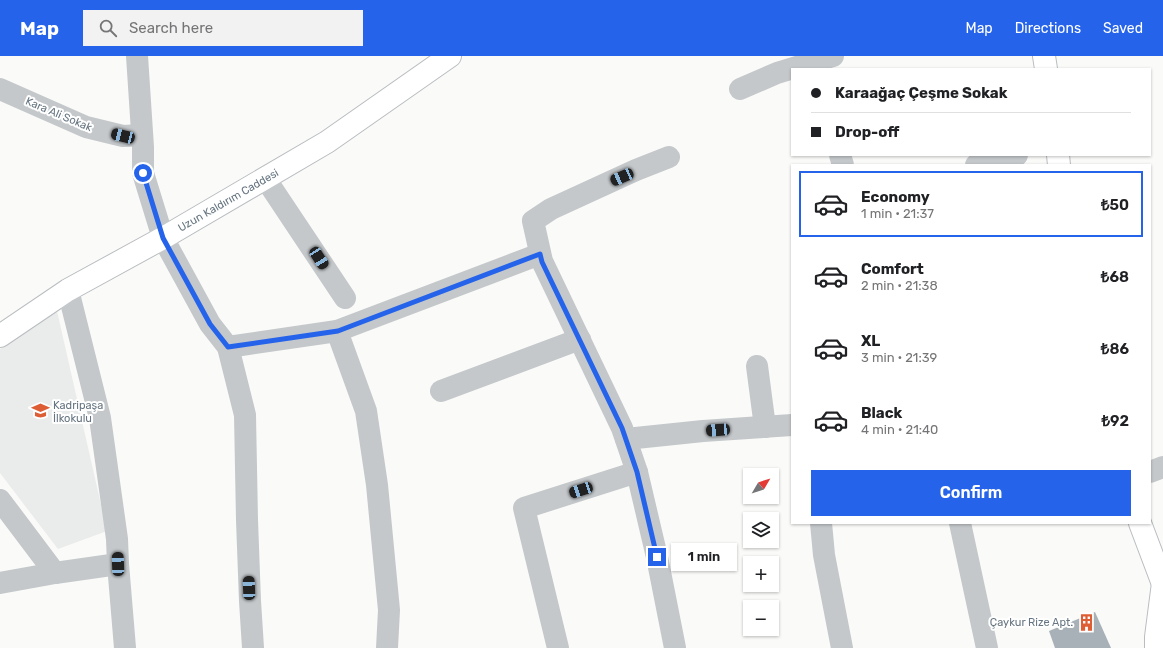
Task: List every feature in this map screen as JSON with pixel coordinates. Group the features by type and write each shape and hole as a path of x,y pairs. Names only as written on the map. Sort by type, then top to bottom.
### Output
{"main road":[{"name":"Uzun Kaldırım Caddesi","path":"0,336 68,290 163,238 327,142 450,56"},
{"path":"1044,56 1046,68"},
{"path":"1140,524 1163,584 1158,638"}],"street":[{"path":"137,56 143,173 163,238 210,324 228,347 245,415 247,520 253,648"},
{"path":"793,68 833,56"},
{"path":"740,89 791,69"},
{"name":"Kara Ali Sokak","path":"0,89 86,127 123,136 142,135"},
{"path":"980,164 1013,156"},
{"path":"669,158 636,170 551,209 534,221 542,262 622,428 637,472 657,557 675,648"},
{"path":"266,178 345,298"},
{"path":"228,347 338,331 540,254"},
{"path":"68,290 100,418 117,539 125,648"},
{"path":"338,331 366,411 377,485 389,610 386,648"},
{"path":"441,391 580,339"},
{"path":"758,366 765,427"},
{"path":"626,439 791,425"},
{"path":"1151,472 1163,467"},
{"path":"558,648 524,508 637,472"},
{"path":"0,500 55,573"},
{"path":"821,524 824,555 842,648"},
{"path":"960,524 987,648"},
{"path":"0,583 118,564"}],"shaded area":[{"name":"Kadripaşa İlkokulu","path":"57,311 107,531 58,549 0,473 0,349"}],"building":[{"name":"Çaykur Rize Apt.","path":"1095,612 1111,648 1055,648 1049,631"}],"place":[{"name":"Kadripaşa İlkokulu","path":"40,411"},
{"name":"Çaykur Rize Apt.","path":"1086,622"}],"route":[{"path":"143,173 163,238 210,324 228,347 338,331 540,254 542,262 622,428 637,472 657,557"}]}
